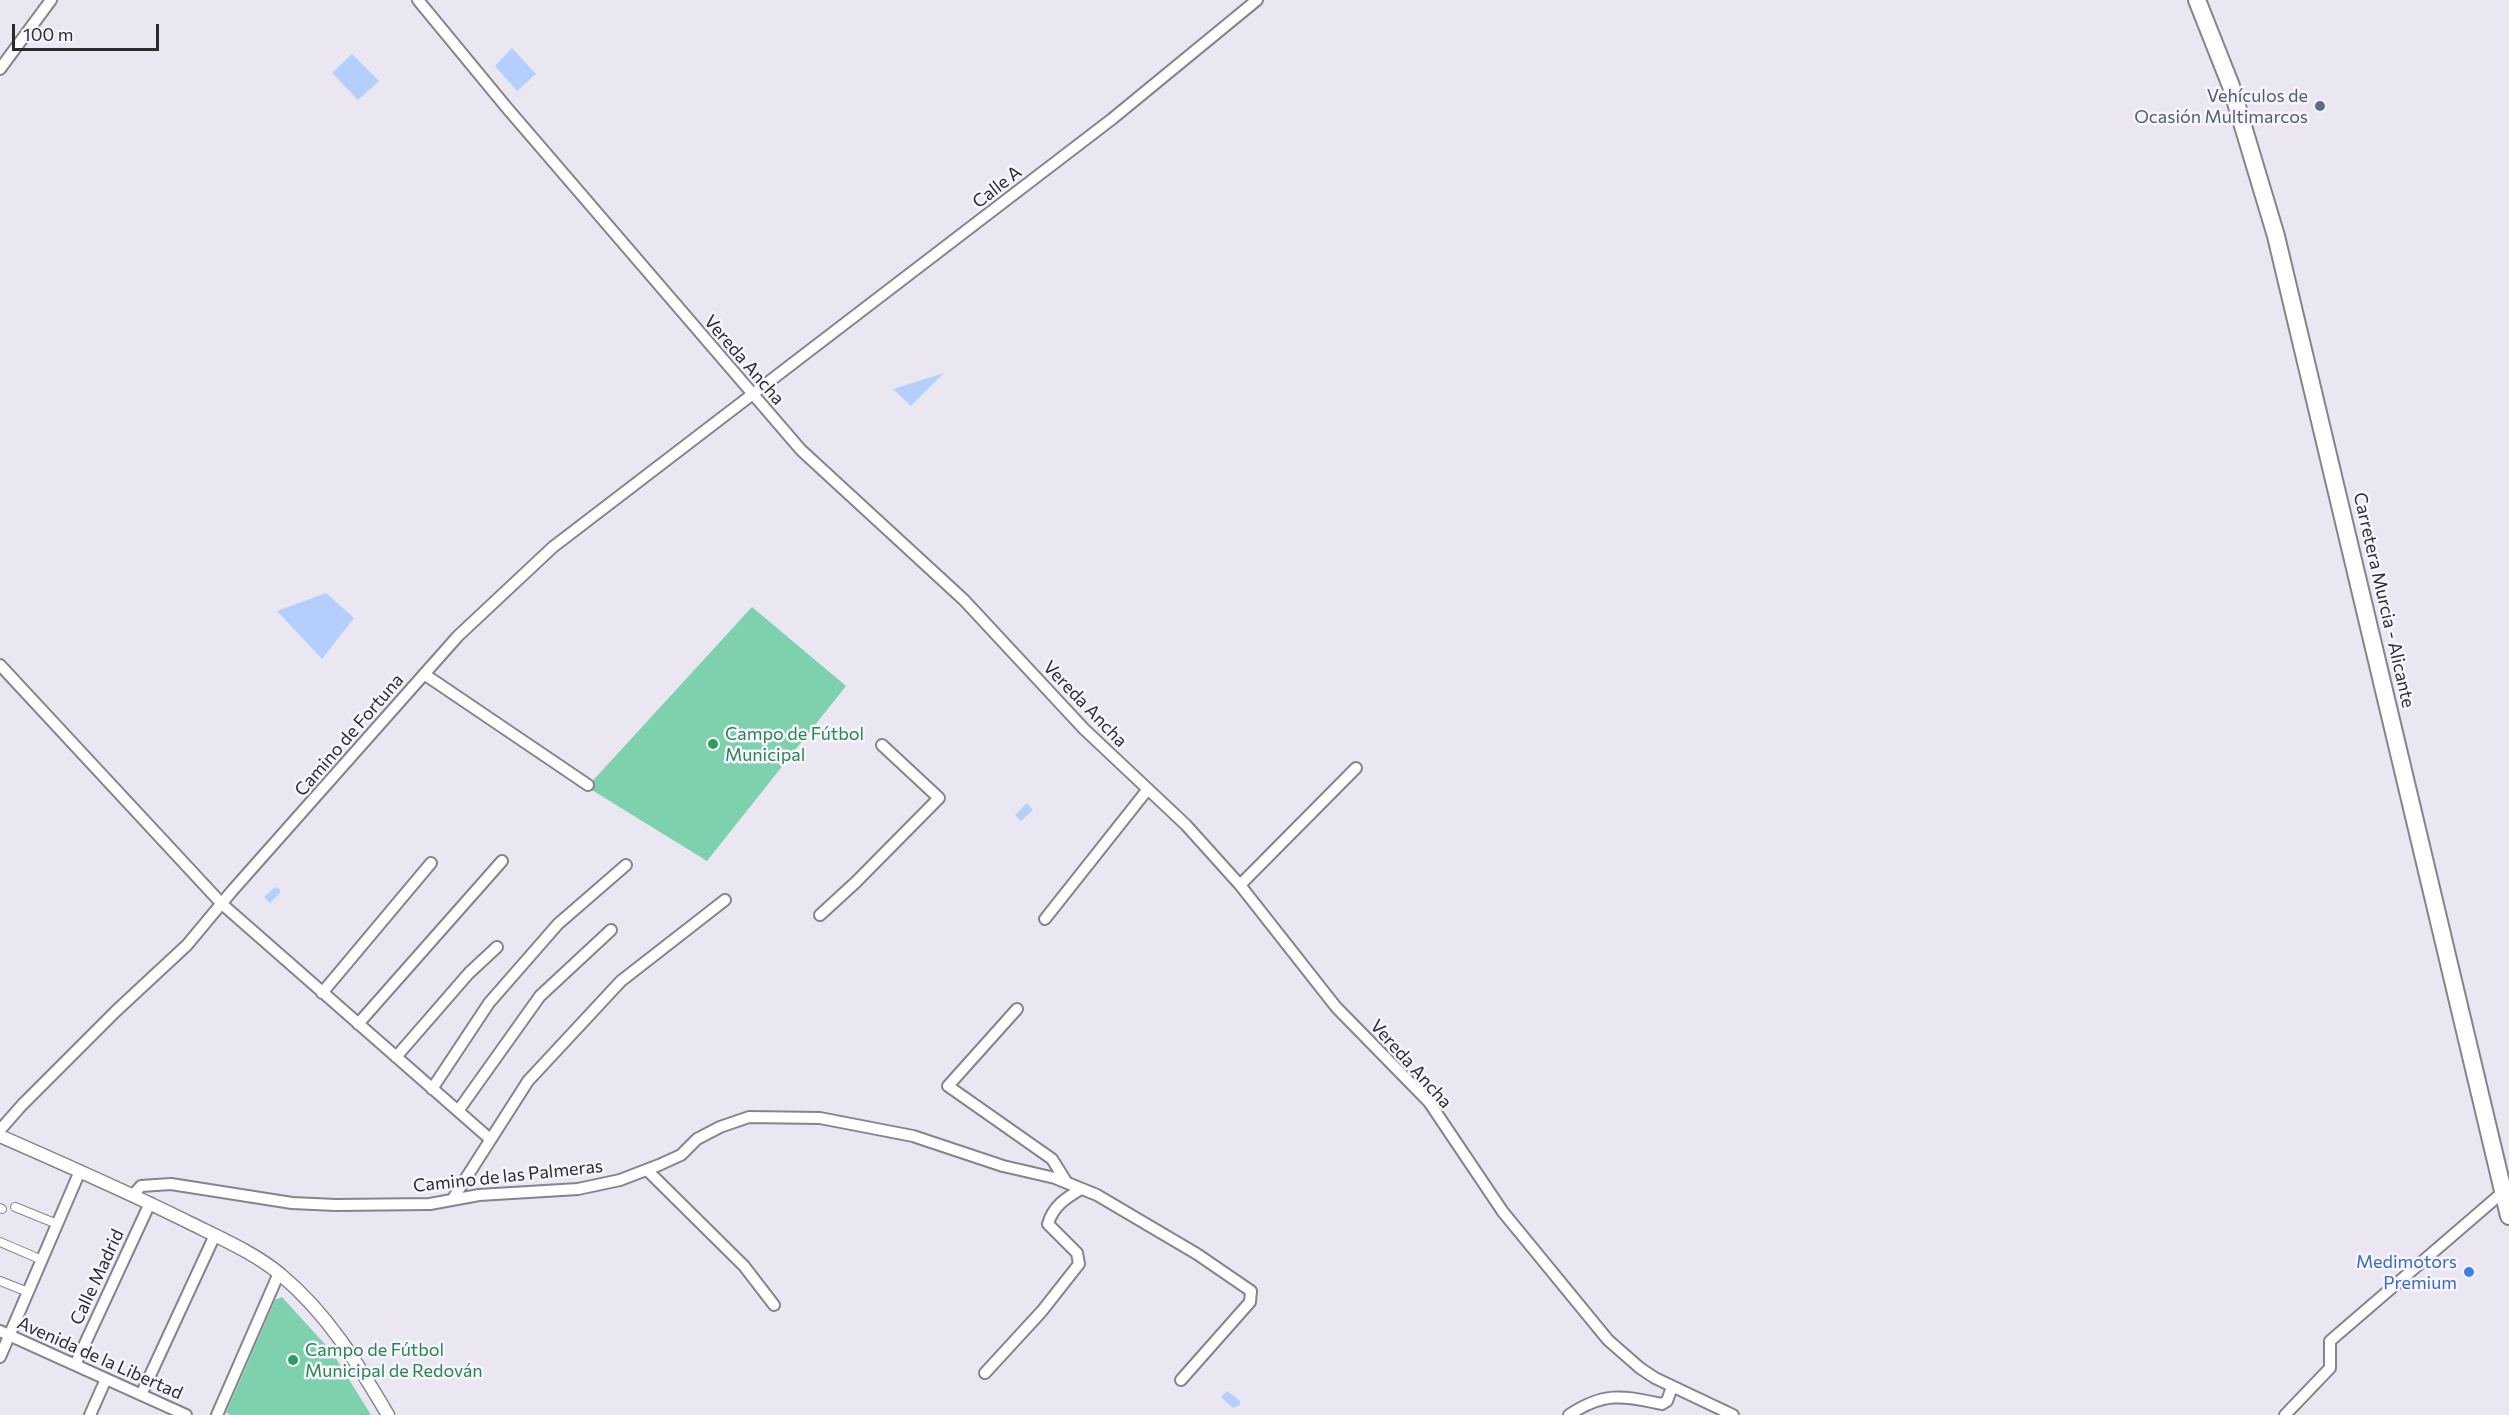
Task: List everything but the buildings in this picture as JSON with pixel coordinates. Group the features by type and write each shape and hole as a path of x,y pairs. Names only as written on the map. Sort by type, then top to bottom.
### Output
{"highway":[{"name":"Carretera Murcia - Alicante","path":"2197,0 2254,158 2276,236 2509,1216"}],"street":[{"path":"0,69 51,0"},
{"name":"Vereda Ancha","path":"418,0 507,108 801,450 964,600 1084,729 1186,825 1240,885 1336,1007 1429,1102 1503,1212 1555,1279 1625,1357 1672,1387 1733,1415"},
{"name":"Calle A","path":"753,395 1112,119 1257,0"},
{"path":"2205,0 2213,23 2219,56"},
{"name":"Camino de Fortuna","path":"0,1130 116,1011 187,945 458,636 553,547 753,395"},
{"path":"0,665 222,904 490,1139"},
{"path":"424,674 588,785"},
{"path":"820,915 939,798 882,745"},
{"path":"1240,885 1356,768"},
{"path":"1045,919 1148,789"},
{"path":"358,1024 502,861"},
{"path":"322,993 430,863"},
{"path":"432,1089 497,994 558,924 626,865"},
{"path":"452,1200 528,1081 621,981 725,900"},
{"path":"458,1111 540,996 611,930"},
{"path":"396,1057 469,974 497,947"},
{"path":"1017,1010 948,1086 1052,1159 1068,1183"},
{"name":"Camino de las Palmeras","path":"133,1195 141,1186 171,1184 292,1203 430,1204 479,1195 578,1189 620,1180 647,1170 681,1155 697,1139 720,1127 748,1117 820,1118 913,1136 1068,1183 1120,1208 1197,1254 1251,1291 1250,1302 1181,1380"},
{"path":"0,1136 150,1203 214,1235 279,1273 328,1324 388,1415"},
{"path":"647,1170 744,1266 774,1305"},
{"path":"0,1357 5,1333 28,1292 80,1171"},
{"path":"985,1373 1042,1311 1079,1264 1077,1253 1048,1224 1050,1215 1063,1199 1081,1189"},
{"path":"2285,1415 2330,1368 2330,1341 2503,1192"},
{"name":"Calle Madrid","path":"75,1365 150,1203"},
{"path":"15,1207 57,1224"},
{"path":"141,1395 214,1235"},
{"path":"0,1242 42,1260"},
{"path":"218,1415 279,1273"},
{"path":"0,1281 28,1292"},
{"name":"Avenida de la Libertad","path":"5,1333 186,1415"},
{"path":"90,1415 106,1379"},
{"path":"1569,1415 1588,1404 1624,1396 1662,1404 1667,1401 1672,1387"}],"green space":[{"name":"Campo de Fútbol Municipal","path":"752,607 846,686 707,861 587,787"},
{"name":"Campo de Fútbol Municipal de Redován","path":"282,1297 332,1352 371,1415 231,1415 226,1413 275,1300"}],"water":[{"path":"512,48 536,74 517,91 495,66"},
{"path":"352,54 379,81 358,100 332,73"},
{"path":"944,373 911,406 893,389"},
{"path":"326,593 354,618 322,659 277,611"},
{"path":"1027,803 1033,810 1021,821 1015,815"},
{"path":"275,887 280,889 280,893 270,903 264,897"},
{"path":"1227,1391 1240,1401 1240,1405 1233,1408 1221,1397"}],"place":[{"name":"Vehículos de Ocasión Multimarcos","path":"2320,106"},
{"name":"Campo de Fútbol Municipal","path":"713,744"},
{"name":"Medimotors Premium","path":"2469,1272"},
{"name":"Campo de Fútbol Municipal de Redován","path":"293,1360"}]}
